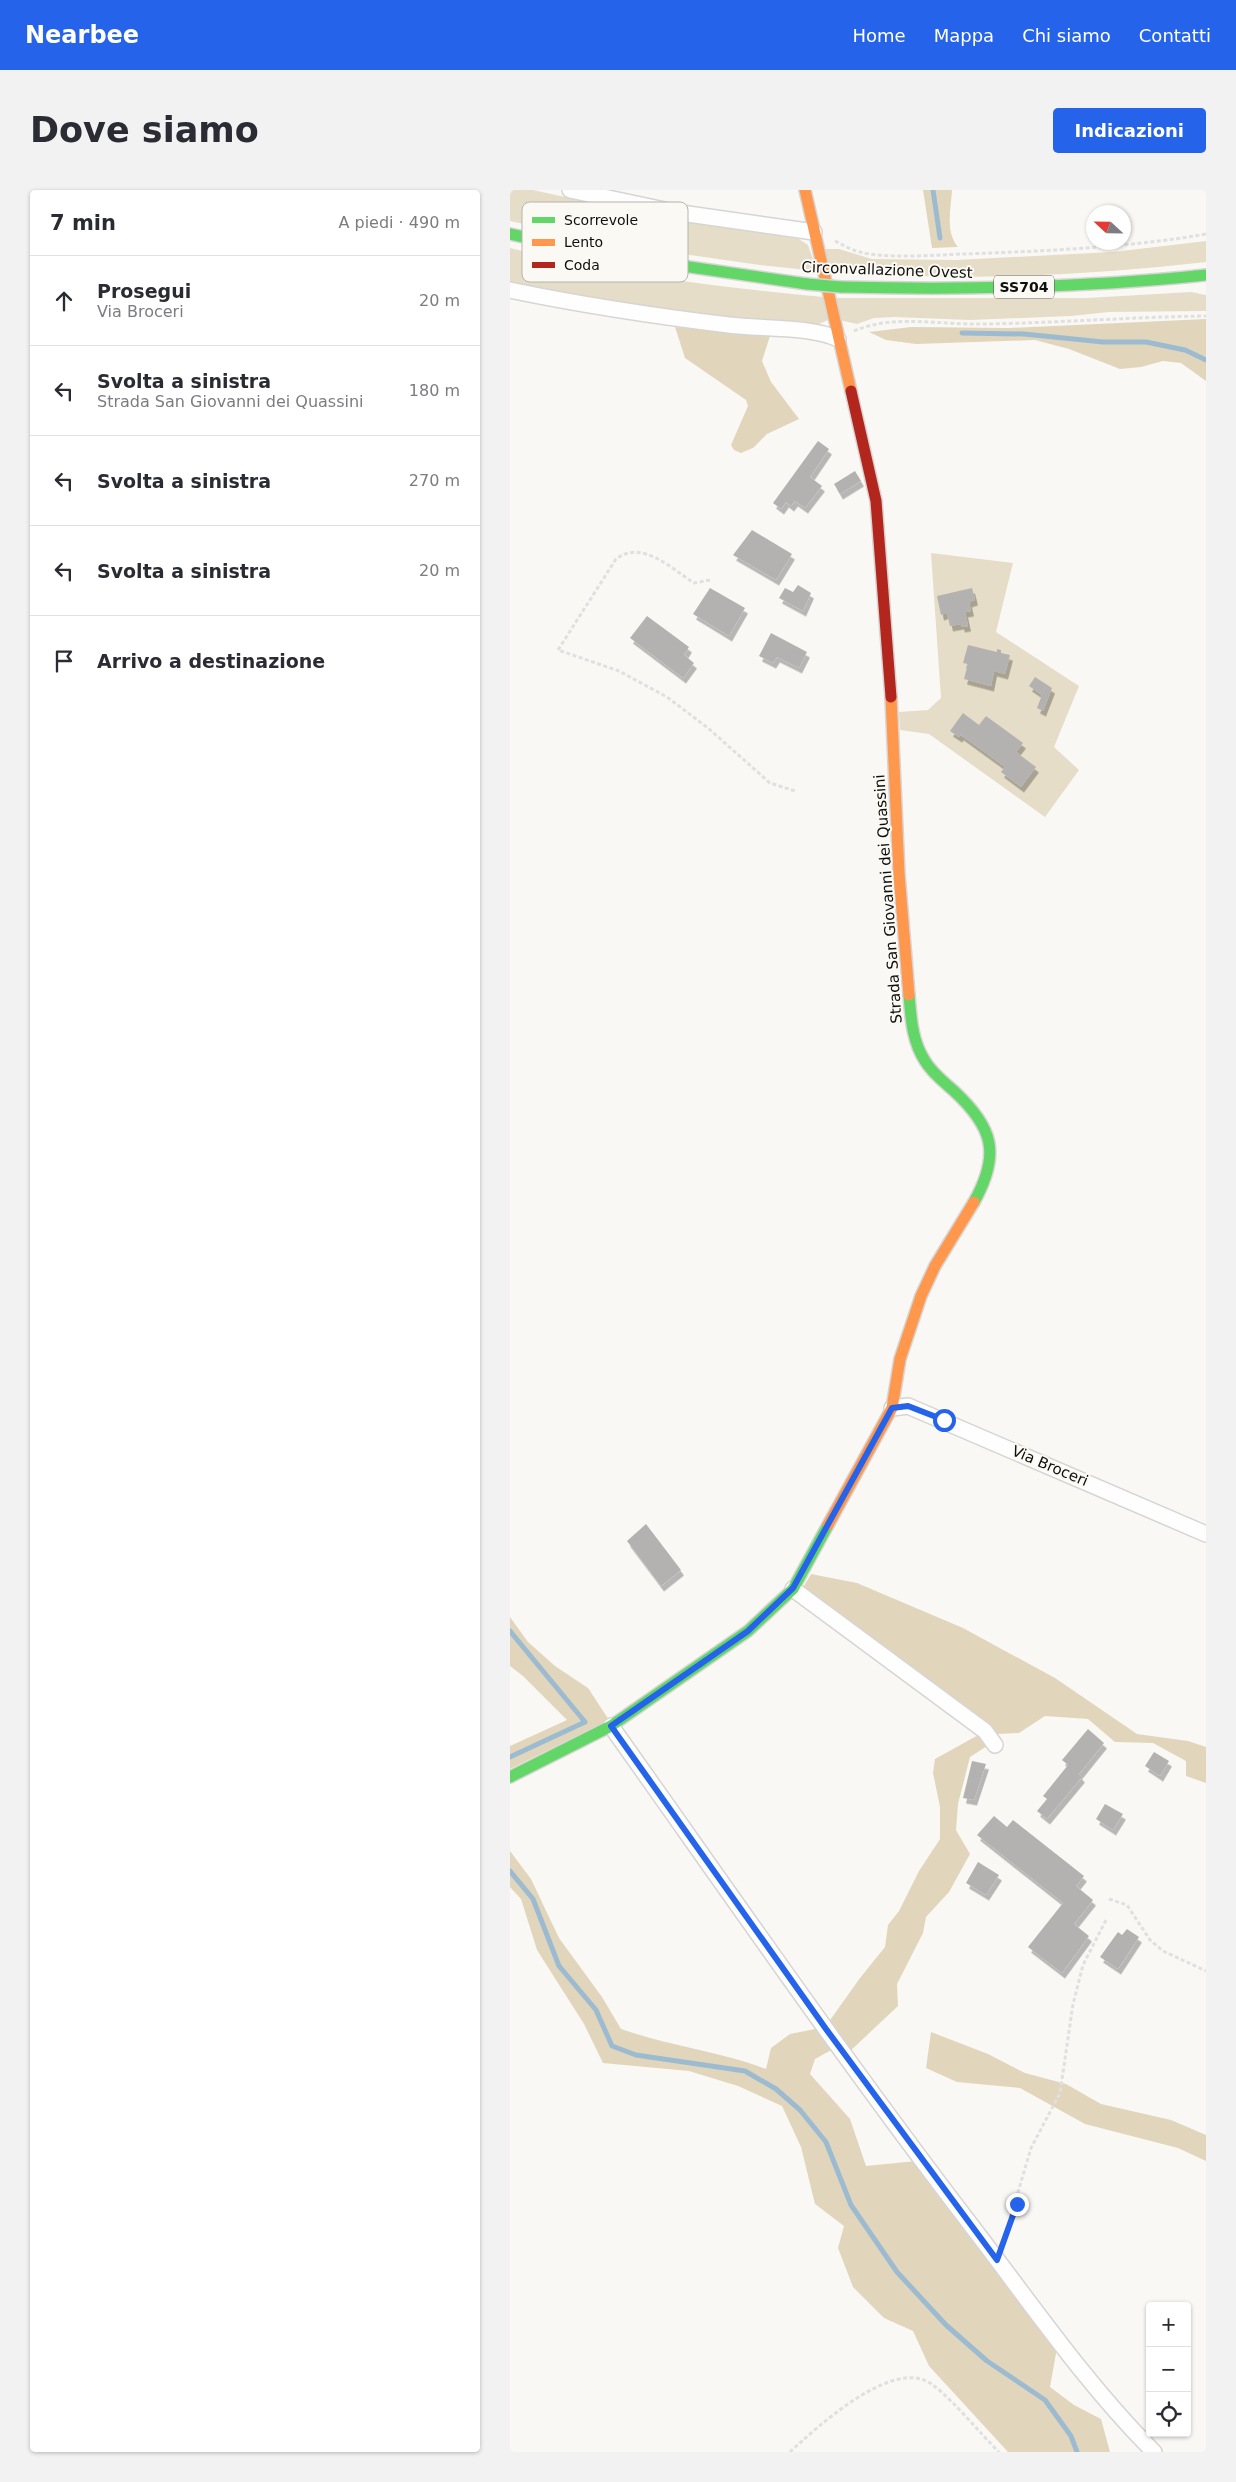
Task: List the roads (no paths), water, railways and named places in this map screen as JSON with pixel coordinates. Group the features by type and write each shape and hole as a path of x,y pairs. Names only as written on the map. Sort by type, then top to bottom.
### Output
{"main road":[{"name":"Strada San Giovanni dei Quassini","path":"510,1777 611,1726 748,1631 793,1588 892,1408 894,1380 927,1280 977,1195 989,1166 991,1148 988,1134 977,1116 928,1065 919,1051 912,1028 899,874 893,721 878,520 872,483 805,190"},
{"name":"Circonvallazione Ovest","path":"688,267 841,287 1001,288 1129,282 1206,275"}],"street":[{"path":"570,190 627,202"},
{"path":"688,214 814,232"},
{"path":"510,290 606,309 742,327 811,332 838,339"},
{"name":"Via Broceri","path":"892,1408 908,1406 1206,1534"},
{"path":"793,1588 985,1731 995,1745"},
{"path":"611,1726 826,2029 997,2260 1107,2401 1154,2452"}],"waterway":[{"path":"933,190 940,238"},
{"path":"962,333 1024,334 1103,342 1146,342 1185,350 1206,360"},
{"path":"510,1631 585,1722 510,1757"},
{"path":"510,1871 533,1899 559,1966 596,2010 612,2046 636,2055 745,2071 776,2089 800,2110 826,2142 851,2205 897,2272 946,2325 987,2361 1045,2400 1071,2436 1077,2452"}]}
